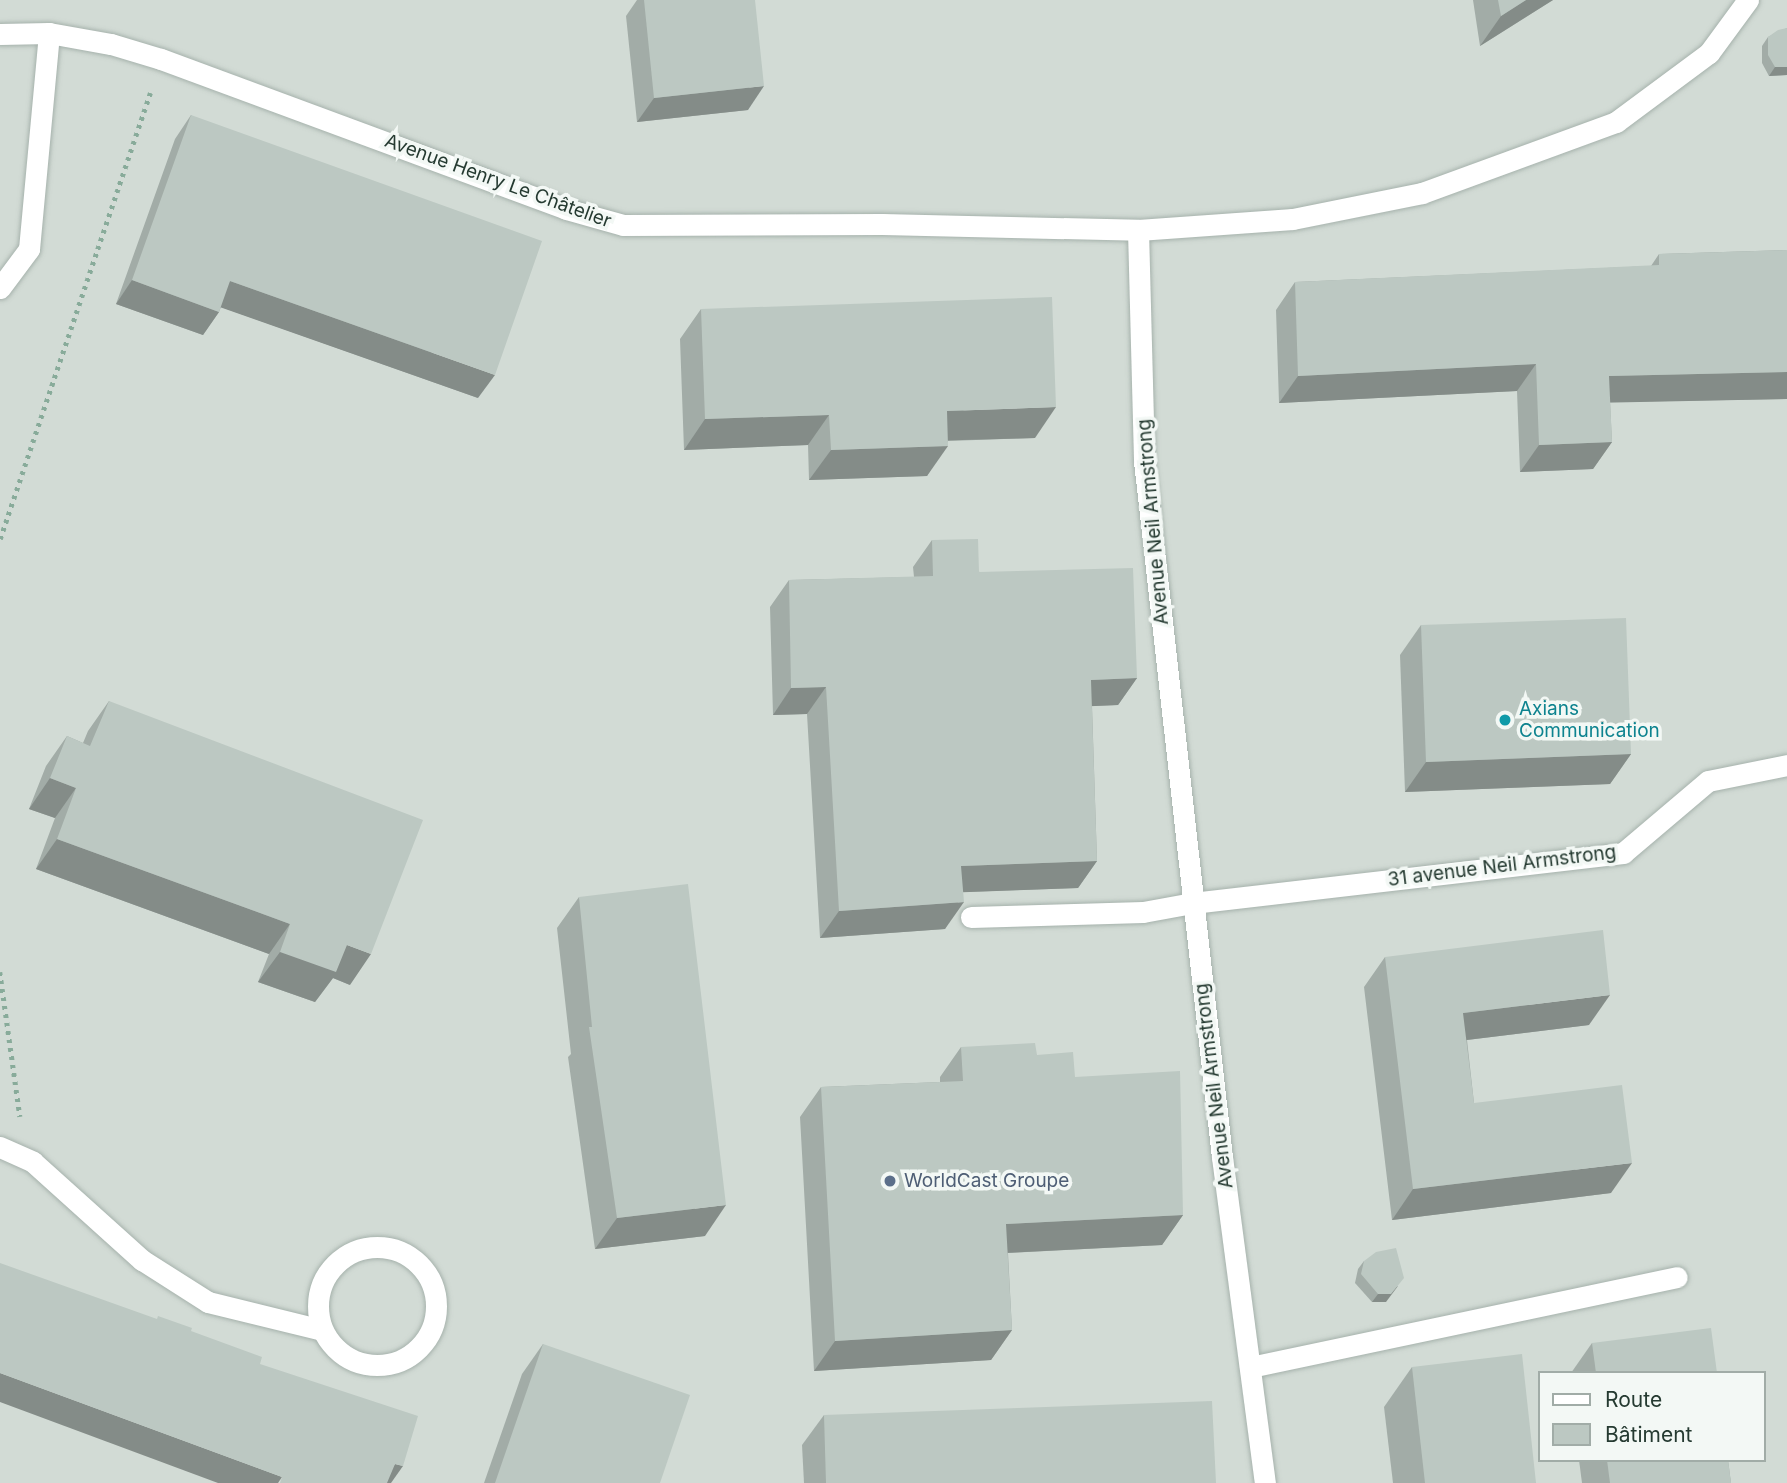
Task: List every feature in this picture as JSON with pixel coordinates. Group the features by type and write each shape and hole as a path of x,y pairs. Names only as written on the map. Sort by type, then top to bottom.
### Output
{"street":[{"path":"1138,230 1293,219 1422,193 1616,122 1709,53 1748,0"},
{"path":"0,288 29,249 49,33"},
{"name":"Avenue Henry Le Châtelier","path":"0,34 49,33 111,44 161,59 566,209 623,225 882,224 1138,230"},
{"name":"Avenue Neil Armstrong","path":"1138,230 1143,449 1192,903 1265,1483"},
{"name":"31 avenue Neil Armstrong","path":"971,917 1143,912 1192,903 1623,853 1708,781 1787,765"},
{"path":"0,1147 26,1159 142,1260 208,1302 322,1330 332,1346 346,1358 382,1366 400,1361 417,1349 430,1333 436,1313 435,1294 427,1275 413,1259 395,1250 374,1247 355,1251 337,1262 326,1276 318,1303 322,1330"},
{"path":"1250,1367 1677,1277"}],"path":[{"path":"0,538 161,59"},
{"path":"0,972 26,1159"}],"shaded area":[{"path":"0,0 1787,0 1787,1483 0,1483"}],"building":[{"path":"644,0 755,0 764,86 654,98"},
{"path":"1498,0 1526,0 1501,16"},
{"path":"1787,28 1787,67 1775,67 1768,55 1768,37"},
{"path":"191,115 542,241 495,375 230,281 219,312 132,280"},
{"path":"1787,250 1787,372 1609,376 1612,442 1539,445 1536,364 1298,376 1295,282 1659,265 1659,254"},
{"path":"1052,297 1056,407 947,411 948,446 831,450 829,415 705,419 701,309"},
{"path":"978,539 979,572 1133,568 1137,678 1091,680 1097,861 961,866 964,902 839,911 826,687 791,688 789,580 933,576 932,540"},
{"name":"Axians Communication","path":"1626,618 1631,754 1426,762 1421,625"},
{"path":"109,701 423,820 371,954 347,945 336,972 280,952 290,924 57,839 76,788 50,778 67,736 90,746"},
{"path":"688,884 726,1205 617,1218 589,1027 592,1027 579,897"},
{"path":"1603,930 1610,995 1463,1013 1474,1103 1622,1085 1632,1163 1413,1189 1385,957"},
{"path":"1035,1043 1037,1055 1073,1052 1075,1077 1180,1071 1183,1215 1006,1224 1012,1330 835,1341 821,1087 963,1081 961,1047"},
{"path":"1396,1248 1404,1278 1391,1294 1378,1294 1361,1274 1364,1261 1376,1252"},
{"path":"0,1263 157,1319 158,1316 192,1328 191,1331 262,1357 260,1364 418,1416 403,1466 395,1464 387,1483 280,1483 282,1477 0,1373"},
{"path":"1711,1328 1717,1371 1596,1371 1592,1343"},
{"path":"543,1344 690,1395 660,1483 495,1483"},
{"path":"1522,1354 1536,1483 1425,1483 1412,1367"},
{"path":"1212,1401 1216,1483 826,1483 824,1415"},
{"path":"1607,1462 1728,1462 1731,1483 1610,1483"}],"place":[{"name":"Axians Communication","path":"1505,720"},
{"name":"WorldCast Groupe","path":"890,1181"}]}
